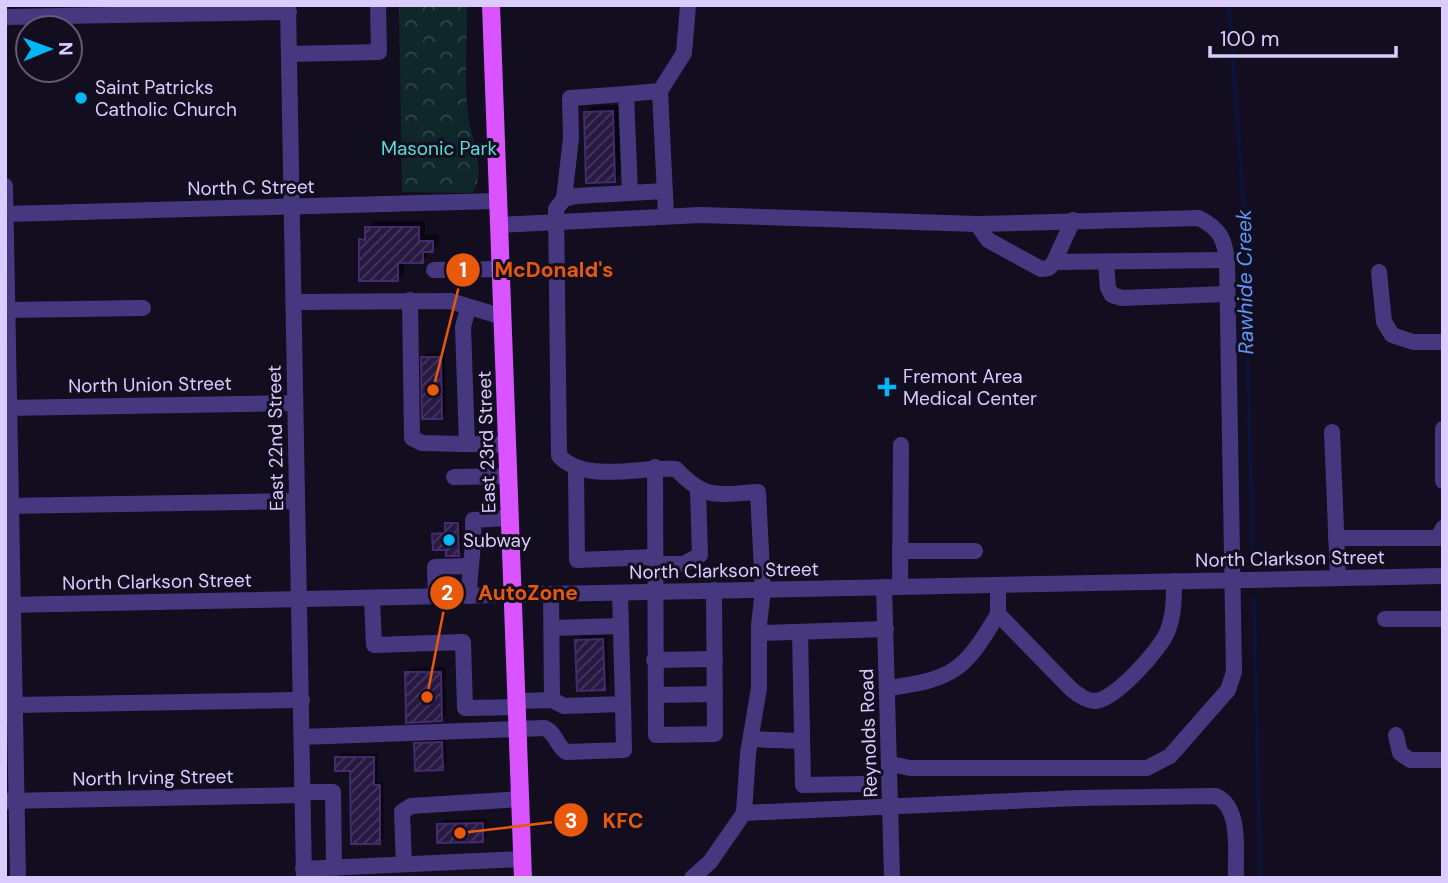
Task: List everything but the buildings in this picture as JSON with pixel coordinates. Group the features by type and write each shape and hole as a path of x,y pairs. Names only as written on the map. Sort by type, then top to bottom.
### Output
{"main road":[{"name":"East 23rd Street","path":"491,5 523,878"}],"street":[{"path":"289,54 379,52 378,5"},
{"path":"666,216 660,91 684,52 688,5"},
{"path":"5,17 288,9"},
{"name":"East 22nd Street","path":"288,9 304,873"},
{"path":"660,91 570,98 571,138 564,199 556,209 555,223 559,456 569,467 586,471 655,467 676,469 698,490 709,494 758,492 763,590 759,633 760,688 751,739 744,813 710,862 692,878"},
{"path":"626,94 630,193"},
{"path":"5,187 10,604 15,705 11,801 18,878"},
{"path":"564,199 665,191"},
{"name":"North C Street","path":"6,214 497,201"},
{"path":"499,225 666,216 976,224 1199,218 1215,226 1224,239 1227,260 1234,672 1228,690 1170,756 1157,766 910,768 891,764"},
{"path":"1054,262 1073,220"},
{"path":"976,224 988,240 1041,269 1054,262 1227,260"},
{"path":"1106,263 1108,288 1112,295 1122,298 1227,294"},
{"path":"434,270 500,269"},
{"path":"1378,271 1384,323 1392,335 1413,342 1443,342"},
{"path":"410,300 412,439 422,443 507,445"},
{"path":"294,302 450,301 503,317"},
{"path":"467,444 463,327 468,307"},
{"path":"8,310 143,308"},
{"name":"North Union Street","path":"8,408 295,403"},
{"path":"1443,429 1443,481"},
{"path":"1332,432 1338,578"},
{"name":"Reynolds Road","path":"892,878 886,629 900,551 901,445"},
{"path":"655,467 653,592 656,735 715,734 714,590"},
{"path":"576,469 577,560 684,564 699,555 698,490"},
{"path":"454,477 508,476"},
{"path":"9,506 297,501"},
{"path":"470,596 468,566 475,552 473,520 509,518"},
{"path":"1336,538 1438,538 1443,528"},
{"path":"900,551 975,551"},
{"path":"436,597 435,567 468,566"},
{"name":"North Clarkson Street","path":"10,604 1443,576"},
{"path":"998,614 1071,689 1082,698 1096,701 1111,697 1163,642 1174,610 1174,582"},
{"path":"888,688 929,682 961,666 979,646 998,614 998,585"},
{"path":"302,737 545,728 552,731 560,748 566,752 624,751 620,593"},
{"path":"551,594 552,700"},
{"path":"372,599 374,645 463,642 465,708 552,700 564,706 622,704"},
{"path":"1385,619 1443,619"},
{"path":"552,628 621,626"},
{"path":"759,633 886,629"},
{"path":"800,632 803,785 866,784"},
{"path":"654,660 715,659"},
{"path":"656,695 715,694"},
{"path":"15,705 302,700"},
{"path":"1396,735 1400,753 1410,760 1443,760"},
{"path":"751,739 801,741"},
{"path":"829,785 829,810"},
{"name":"North Irving Street","path":"11,801 333,792 334,868"},
{"path":"744,813 1078,797 1216,796 1227,801 1233,811 1236,878"},
{"path":"404,864 402,812 411,806 520,799"},
{"path":"304,873 334,868 523,859"}],"green space":[{"name":"Masonic Park","path":"399,5 467,5 468,113 479,169 472,193 402,192"}],"waterway":[{"name":"Rawhide Creek","path":"1229,5 1243,198 1253,559"},
{"name":"Rawhide Creek","path":"1254,598 1260,878"}],"place":[{"name":"Saint Patricks Catholic Church","path":"81,98"},
{"name":"Fremont Area Medical Center","path":"887,387"},
{"name":"McDonald's","path":"433,390"},
{"name":"Subway","path":"449,540"},
{"name":"AutoZone","path":"427,697"},
{"name":"KFC","path":"460,833"}]}
